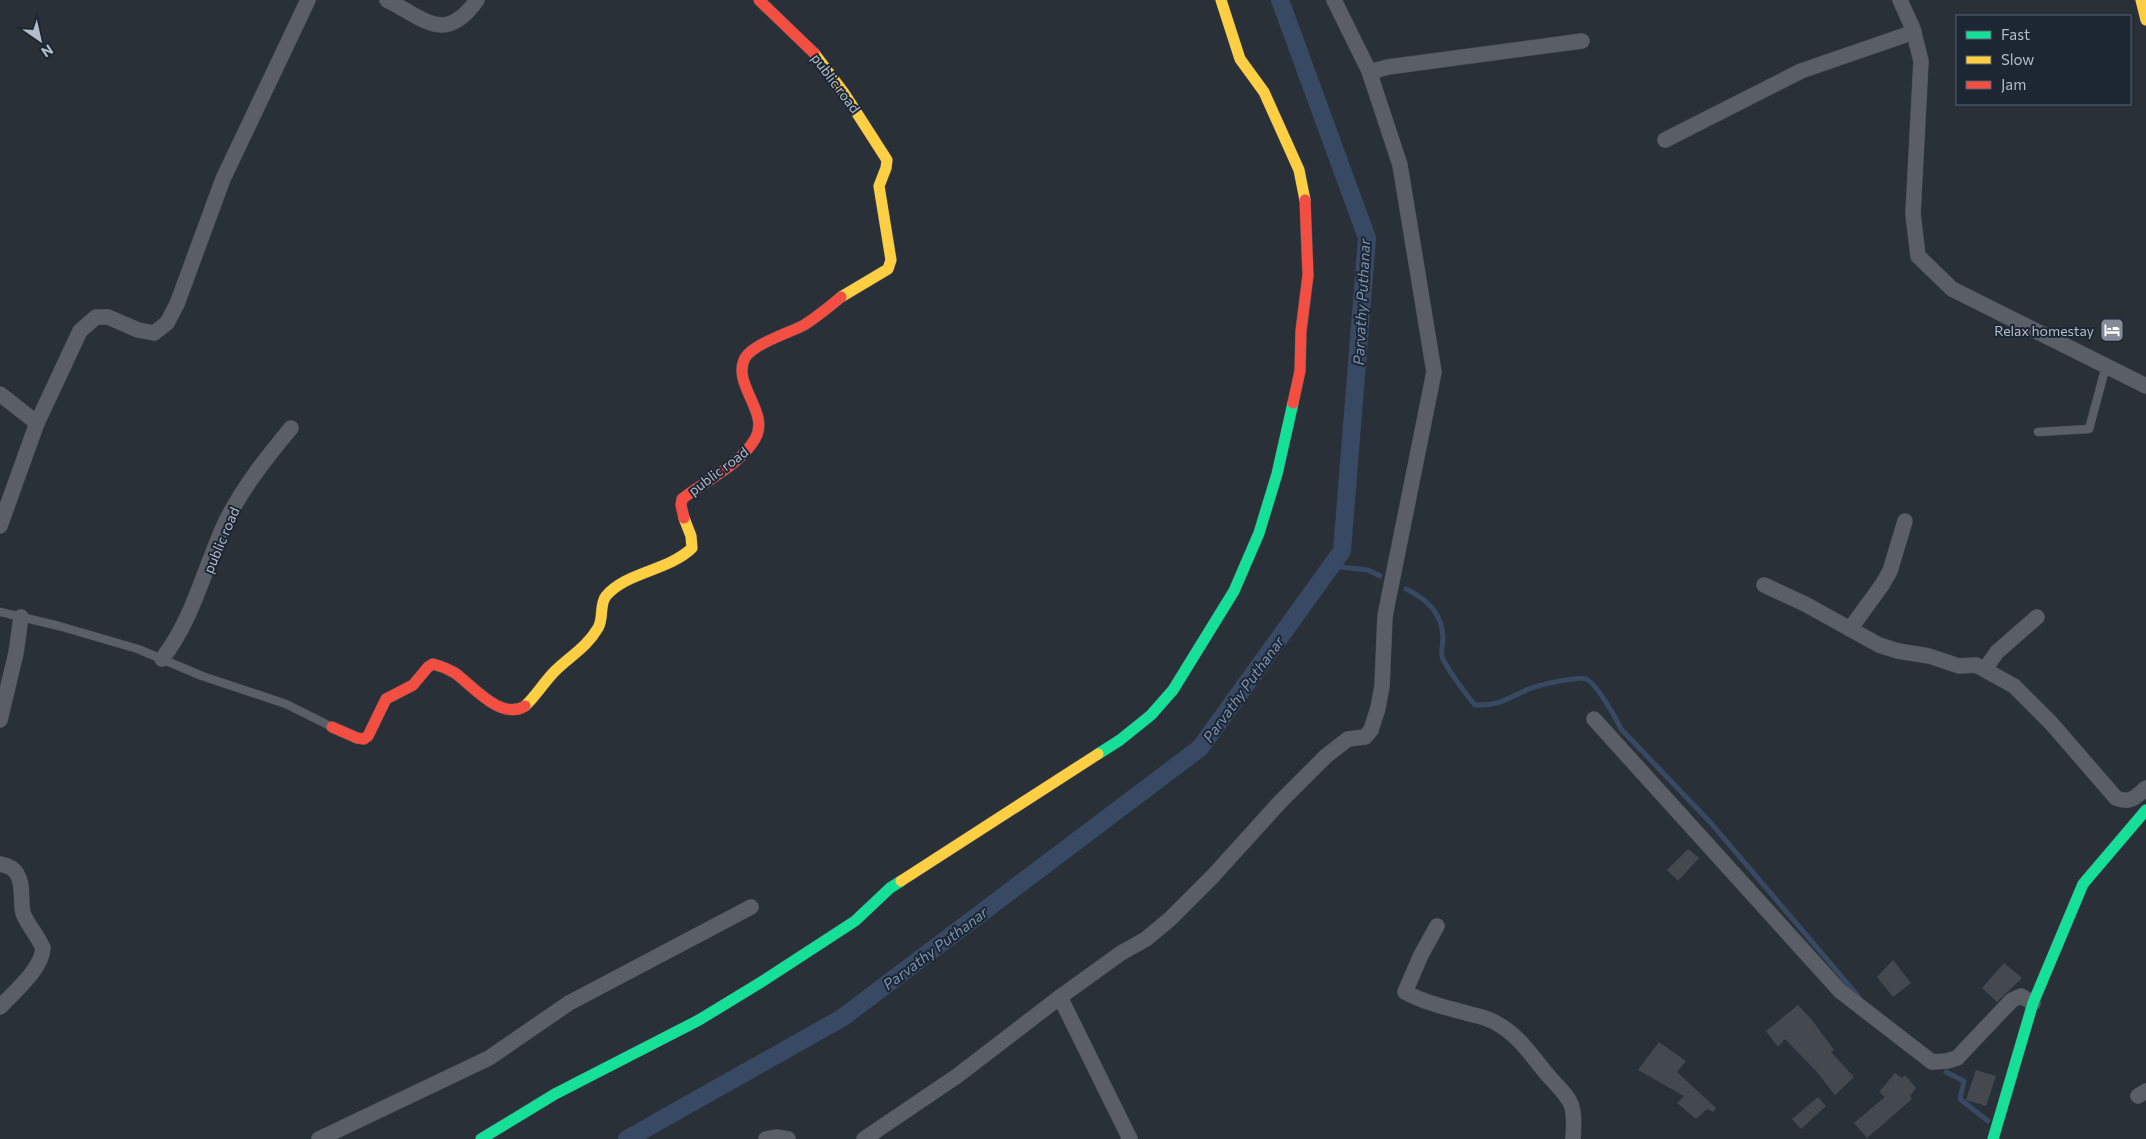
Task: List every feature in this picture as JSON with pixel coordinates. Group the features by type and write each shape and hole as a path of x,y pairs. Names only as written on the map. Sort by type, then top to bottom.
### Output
{"street":[{"path":"0,526 37,423 80,330 96,317 108,317 138,330 154,333 168,323 177,304 223,179 308,0"},
{"path":"387,0 436,26 455,23 477,0"},
{"name":"public road","path":"332,726 357,738 364,739 368,736 386,699 413,685 428,666 433,664 451,672 502,707 512,710 526,705 549,678 597,630 602,617 602,603 610,592 679,559 692,548 693,538 680,509 682,498 749,448 758,434 759,424 742,371 743,362 747,356 758,346 818,316 845,294 888,269 891,260 879,186 879,182 887,167 887,160 830,72 814,53 759,0"},
{"path":"481,1139 555,1094 700,1020 772,975 855,921 897,883 1120,740 1151,715 1173,690 1234,591 1259,533 1277,474 1300,371 1307,285 1306,207 1299,170 1264,92 1240,59 1221,0"},
{"path":"864,1139 957,1076 1121,953 1146,939 1170,919 1214,876 1280,802 1326,756 1348,739 1361,739 1368,735 1378,708 1382,686 1385,616 1434,372 1400,165 1370,76 1334,0"},
{"path":"1900,0 1914,32 1920,61 1913,214 1918,256 1952,289 2146,386"},
{"path":"2141,0 2146,20"},
{"path":"1665,140 1801,71 1914,32"},
{"path":"1370,76 1377,70 1388,67 1582,41"},
{"path":"0,394 37,423"},
{"name":"public road","path":"162,659 180,634 192,610 226,522 236,504 255,473 291,428"},
{"path":"1850,629 1890,571 1905,521"},
{"path":"1764,585 1805,604 1872,642 1898,650 1929,656 1959,666 1976,666 1985,669 2014,686 2024,695 2116,798 2126,802 2132,800 2146,788"},
{"path":"0,720 17,651 21,617"},
{"path":"1985,669 1997,652 2037,617"},
{"path":"1594,719 1840,991 1932,1062 1956,1058 2012,1000 2021,996 2033,1003"},
{"path":"1993,1139 2033,1003 2083,884 2146,810"},
{"path":"0,864 11,867 18,877 24,914 28,925 43,948 38,963 26,980 0,1007"},
{"path":"319,1139 489,1058 569,1003 751,907"},
{"path":"1437,926 1405,992 1430,1003 1497,1022 1508,1030 1528,1049 1571,1101 1573,1107 1573,1139"},
{"path":"1060,997 1130,1139"},
{"path":"766,1139 776,1137 788,1139"}],"lane":[{"path":"2038,432 2089,429 2106,366"},
{"path":"0,612 114,641 202,676 286,704 332,726"}],"building":[{"path":"1688,849 1699,858 1678,881 1667,870"},
{"path":"1893,960 1911,983 1893,997 1877,977"},
{"path":"2004,963 2022,978 1997,1002 1982,988"},
{"path":"1798,1005 1812,1020 1834,1050 1831,1052 1854,1077 1835,1095 1817,1072 1785,1039 1778,1047 1766,1031"},
{"path":"1659,1042 1686,1061 1677,1072 1716,1108 1713,1112 1707,1109 1696,1119 1677,1103 1684,1096 1638,1070"},
{"path":"1976,1070 1996,1076 1986,1106 1966,1100"},
{"path":"1895,1073 1902,1078 1905,1075 1916,1088 1910,1096 1912,1099 1867,1138 1854,1123 1885,1097 1879,1092"},
{"path":"1818,1097 1826,1106 1801,1129 1792,1119"}],"waterway":[{"name":"Parvathy Puthanar","path":"627,1139 842,1018 1200,748 1342,551 1367,238 1280,0"},
{"path":"1332,566 1368,570 1380,576"},
{"path":"1406,589 1427,602 1436,614 1442,628 1442,657 1475,705 1498,703 1534,687 1558,681 1582,678 1590,682 1605,701 1621,729 1710,822 1859,997"},
{"path":"1946,1072 1964,1081 1960,1099 1988,1121"}],"traffic: fast":[{"path":"1098,754 1120,740 1151,715 1173,690 1234,591 1259,533 1277,474 1293,403"},
{"path":"1993,1139 2033,1003 2083,884 2146,810"},
{"path":"481,1139 555,1094 699,1020 763,981 855,921 890,888 901,881"}],"traffic: slow":[{"path":"1221,0 1240,59 1264,92 1299,170 1305,200"},
{"path":"2141,0 2146,20"},
{"path":"814,53 844,93 887,160 879,186 891,260 888,269 841,297"},
{"path":"525,706 555,671 594,635 600,624 604,600 614,588 636,576 671,562 692,548 691,536 684,518"},
{"path":"901,881 1098,754"}],"traffic: jam":[{"path":"759,0 814,53"},
{"path":"1293,403 1300,371 1301,331 1308,275 1305,200"},
{"path":"684,518 681,505 682,499 740,457 755,439 759,429 755,409 743,378 742,368 745,358 755,348 804,325 841,297"},
{"path":"332,727 357,738 364,739 368,736 386,699 413,685 428,667 433,664 455,673 497,706 506,709 516,709 525,706"}],"place":[{"name":"Relax homestay","path":"2112,330"}]}
